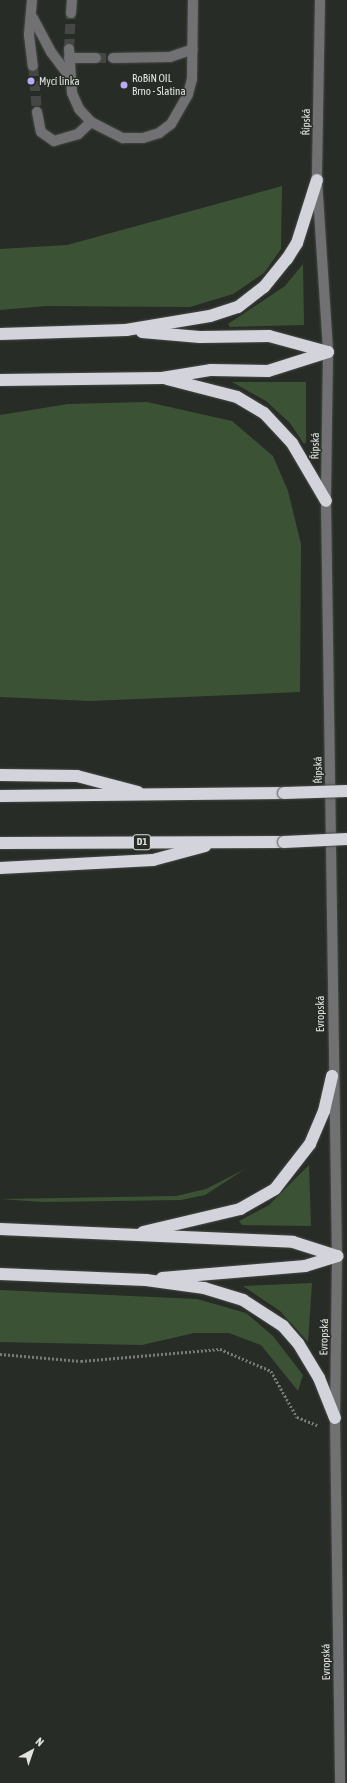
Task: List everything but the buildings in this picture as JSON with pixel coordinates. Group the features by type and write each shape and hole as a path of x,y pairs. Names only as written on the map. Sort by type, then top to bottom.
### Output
{"highway":[{"path":"126,330 210,316 251,299 276,275 297,243 317,180"},
{"path":"0,334 126,330 200,337 269,336 328,352"},
{"path":"0,380 162,378 211,370 268,371 328,352"},
{"path":"162,378 237,397 264,412 292,443 326,501"},
{"path":"0,775 77,776 155,796"},
{"path":"0,796 155,796 347,791"},
{"name":"D1","path":"0,843 284,842 347,839"},
{"path":"0,868 153,860 221,842"},
{"path":"130,1235 228,1213 257,1202 275,1189 310,1144 324,1111 332,1076"},
{"path":"0,1229 293,1242 337,1256"},
{"path":"146,1280 305,1266 337,1256"},
{"path":"0,1274 146,1280 224,1293 264,1312 298,1343 319,1378 335,1418"}],"street":[{"path":"32,0 33,18 29,35 33,66"},
{"path":"71,13 72,0"},
{"path":"96,58 69,54 69,76 79,109 91,122 123,138 143,138 159,133 172,124 188,94 193,49 193,0"},
{"name":"Řípská","path":"320,0 317,180 328,352 326,501 331,892"},
{"path":"33,18 51,52 69,76"},
{"path":"113,58 170,57 193,49"},
{"path":"37,112 41,132 54,141 78,134 91,122"},
{"name":"Evropská","path":"331,892 332,1076 337,1256 335,1418 340,1783"}],"path":[{"path":"0,1354 81,1361 220,1349 271,1371 297,1416 336,1433"}],"green space":[{"path":"282,186 281,249 264,273 233,294 190,307 46,306 0,310 0,249 67,245"},
{"path":"303,264 304,325 230,327 228,324 285,286"},
{"path":"232,382 306,382 306,442 304,444 290,423 266,401"},
{"path":"147,402 232,421 273,456 288,491 301,544 300,692 90,701 0,697 0,415 68,404"},
{"path":"309,1165 311,1226 242,1225 239,1221 269,1205"},
{"path":"245,1169 205,1195 181,1200 43,1202 0,1199 176,1196 206,1189"},
{"path":"312,1283 308,1342 280,1311 243,1286"},
{"path":"0,1290 197,1299 246,1313 273,1336 303,1375 298,1391 261,1345 229,1333 194,1333 142,1345 0,1342"}],"tunnel":[{"path":"69,49 71,13"},
{"path":"96,58 113,58"},
{"path":"33,66 37,112"}],"place":[{"name":"Mycí linka","path":"31,81"},
{"name":"RoBiN OIL Brno - Slatina","path":"124,85"}]}
